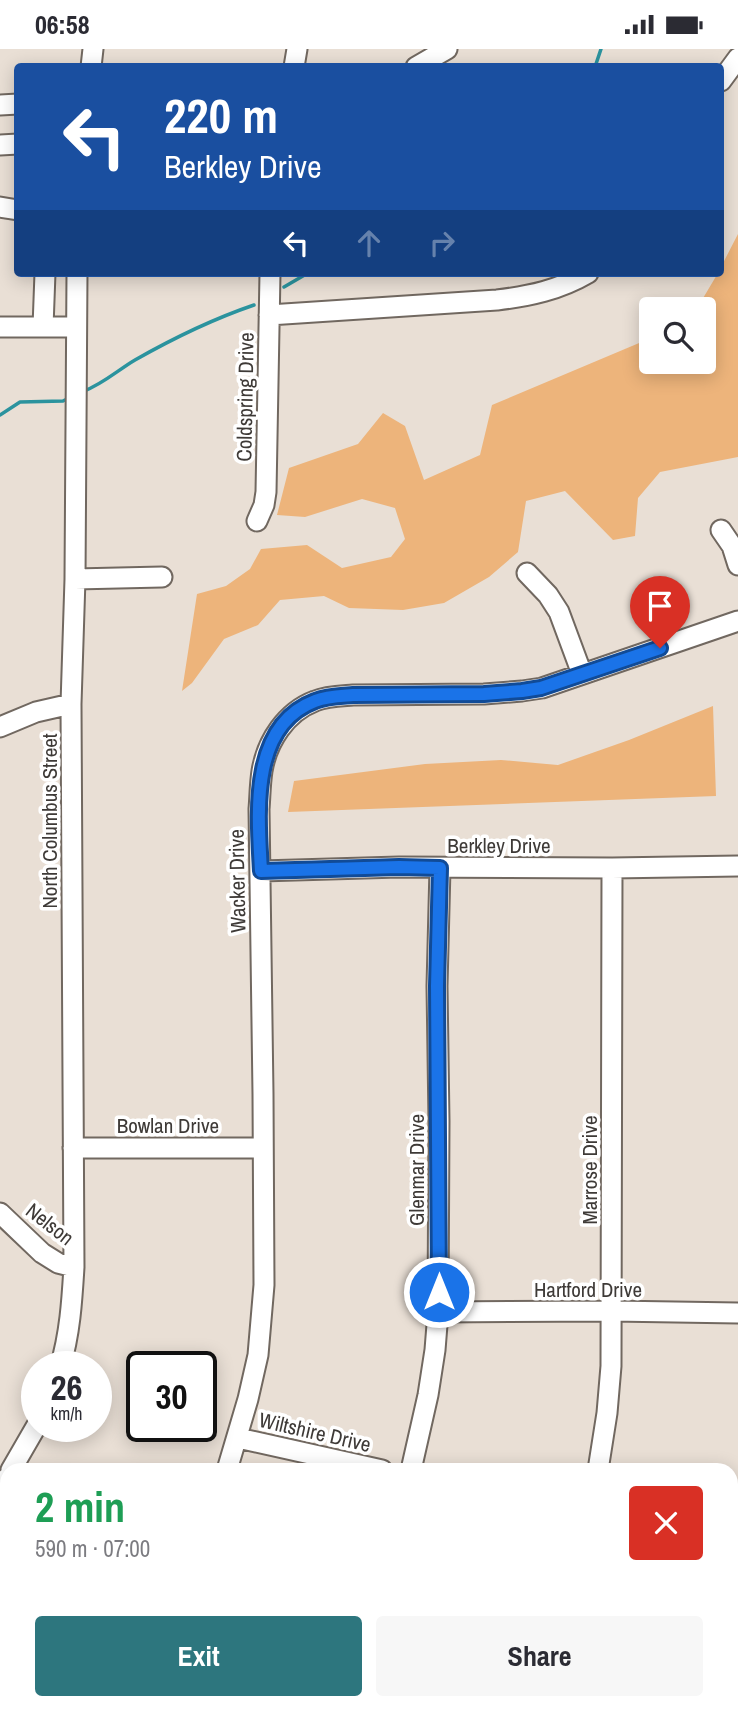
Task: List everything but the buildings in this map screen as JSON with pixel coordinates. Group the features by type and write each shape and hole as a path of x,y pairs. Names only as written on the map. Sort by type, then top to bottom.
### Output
{"street":[{"path":"423,63 447,49"},
{"path":"724,77 738,58"},
{"path":"43,327 45,277"},
{"name":"North Columbus Street","path":"64,1351 74,1267 71,704 78,277"},
{"name":"Coldspring Drive","path":"257,521 266,492 270,277"},
{"path":"269,315 531,296 562,287 580,277"},
{"path":"0,327 76,327"},
{"path":"721,530 732,546 738,565"},
{"path":"527,573 548,595 559,612 582,674"},
{"path":"75,579 162,577"},
{"name":"Wacker Drive","path":"229,1463 256,1366 262,1323 264,1285 259,828 262,772 275,737 285,721 316,700 334,697 484,694 541,688 738,621"},
{"path":"0,727 36,712 71,704"},
{"name":"Berkley Drive","path":"261,871 399,867 738,866"},
{"name":"Glenmar Drive","path":"413,1463 428,1395 438,1312 437,986 440,868"},
{"name":"Marrose Drive","path":"599,1463 611,1366 612,868"},
{"name":"Bowlan Drive","path":"73,1148 263,1148"},
{"name":"Nelson","path":"0,1213 42,1253 58,1263 74,1267"},
{"name":"Hartford Drive","path":"438,1312 738,1313"},
{"name":"Wiltshire Drive","path":"238,1437 351,1463"},
{"path":"15,1463 27,1442"}],"shaded area":[{"path":"738,234 738,457 660,472 638,498 635,536 613,540 565,491 526,501 518,552 489,577 444,603 403,610 349,608 324,596 280,600 258,625 224,639 192,683 182,691 197,594 226,586 250,569 261,549 307,545 342,568 391,557 405,539 395,508 362,499 305,517 277,515 289,468 358,444 383,413 405,426 424,480 480,455 492,405 639,343 639,374 716,374 716,297 704,297 716,277 724,277 724,261"},
{"path":"713,706 716,796 288,812 294,781 425,764 501,760 558,765"}],"waterway":[{"path":"596,63 601,49"},
{"path":"284,287 301,277"},
{"path":"84,391 178,337 254,305"},
{"path":"0,415 20,402 63,401 71,397"}],"route":[{"path":"439,1292 437,986 440,868 261,871 259,810 262,772 267,754 285,721 316,700 353,695 484,694 522,691 541,688 660,648"}]}
